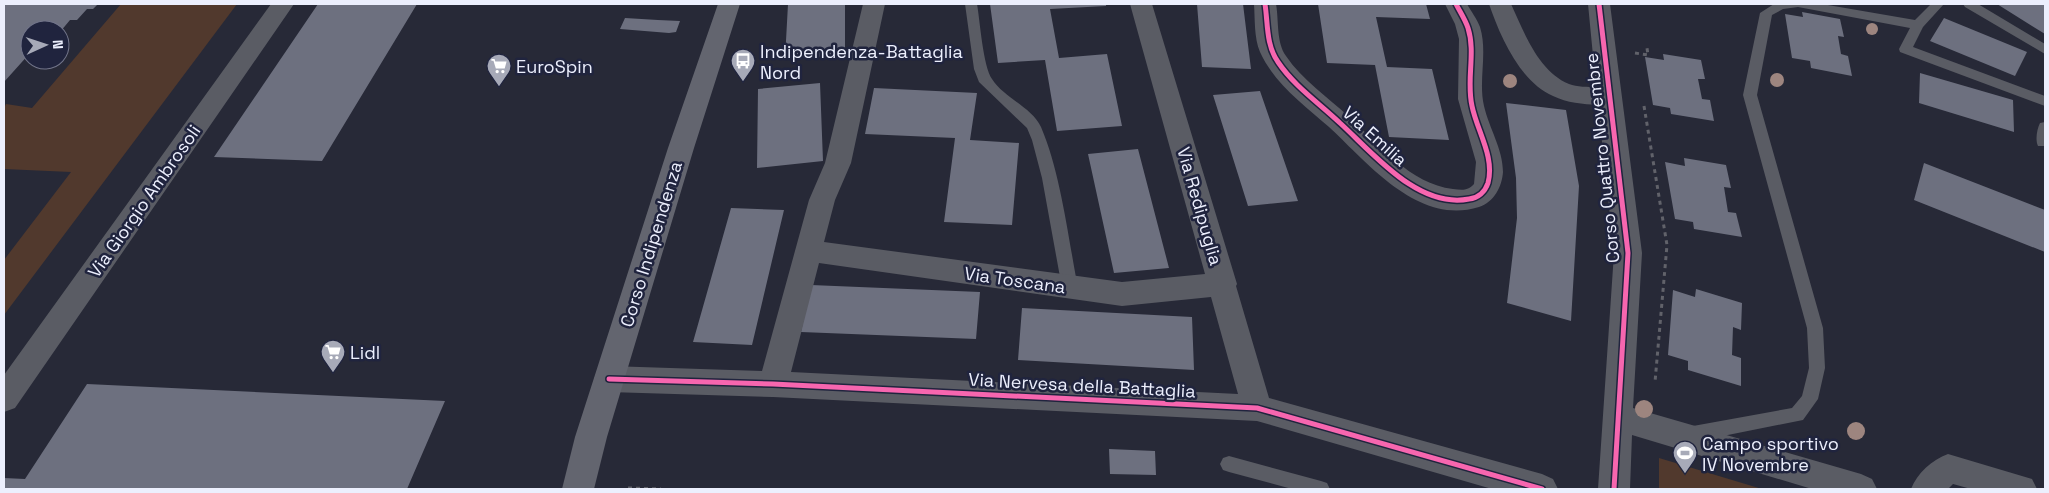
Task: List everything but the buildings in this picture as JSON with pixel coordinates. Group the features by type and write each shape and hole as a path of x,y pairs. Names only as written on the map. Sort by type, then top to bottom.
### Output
{"main road":[{"name":"Corso Indipendenza","path":"578,488 609,379 681,148 730,4"}],"street":[{"name":"Via Giorgio Ambrosoli","path":"4,399 283,4"},
{"path":"773,384 822,200 838,163 874,4"},
{"name":"Via Redipuglia","path":"1141,4 1223,284 1257,408"},
{"name":"Via Emilia","path":"1265,4 1271,52 1284,70 1306,93 1387,168 1404,181 1445,200 1473,200 1481,194 1488,184 1489,170 1485,147 1470,99 1471,42 1469,30 1456,4"},
{"path":"1500,4 1518,44 1531,63 1550,84 1563,91 1611,97"},
{"name":"Corso Quattro Novembre","path":"1599,4 1628,253 1614,489"},
{"name":"Via Toscana","path":"809,251 1122,294 1223,284"},
{"name":"Via Nervesa della Battaglia","path":"609,379 773,384 1257,408 1542,489"},
{"path":"1617,417 1862,489"},
{"path":"1927,489 1948,468 2021,489"}],"lane":[{"path":"972,4 981,69 986,82 1034,125 1049,178 1070,288"},
{"path":"1680,436 1797,415 1810,399 1817,368 1815,328 1750,96 1766,13 1781,5 1796,4"},
{"path":"1801,4 1918,25"},
{"path":"1938,4 1918,25 1905,49 2045,100"},
{"path":"1969,4 2045,50"},
{"path":"2043,142 2045,127"},
{"path":"1229,464 1320,489"}],"path":[{"path":"1635,53 1648,55 1647,48"},
{"path":"628,488 661,489"}],"shaded area":[{"path":"121,4 237,4 4,315 4,260 71,172 4,169 4,108 6,104 32,108 65,70 70,70 70,64"},
{"name":"Campo sportivo IV Novembre","path":"1659,458 1762,489 1659,489"}],"cycle path":[{"path":"1265,4 1270,48 1284,71 1394,174 1425,192 1443,198 1461,200 1474,198 1481,194 1488,183 1490,172 1487,151 1470,99 1471,39 1465,20 1456,4"},
{"path":"1599,4 1628,253 1614,489"},
{"path":"609,379 773,384 1257,408 1542,489"}],"place":[{"name":"Indipendenza-Battaglia Nord","path":"743,82"},
{"name":"EuroSpin","path":"499,87"},
{"name":"Lidl","path":"333,373"},
{"name":"Campo sportivo IV Novembre","path":"1685,474"}]}
